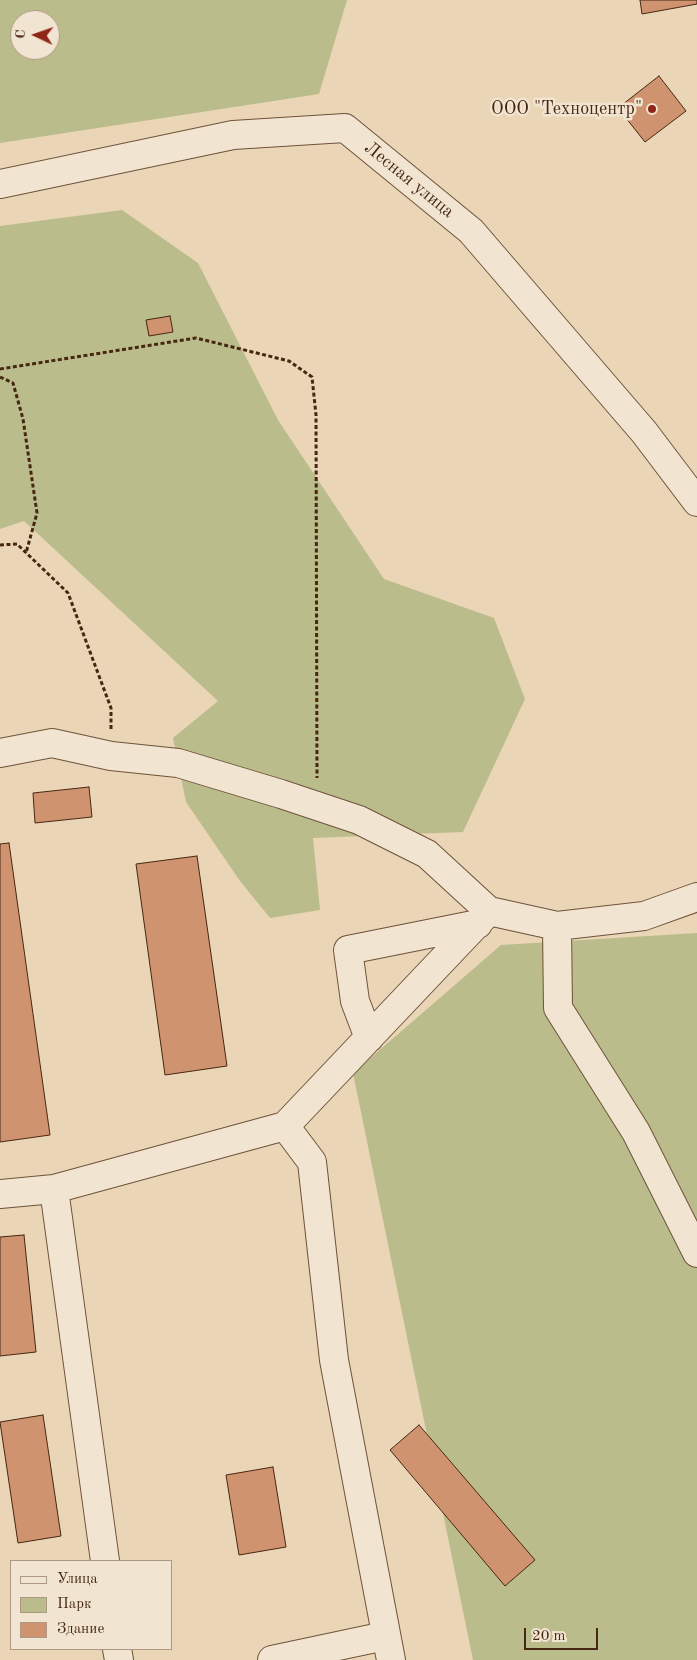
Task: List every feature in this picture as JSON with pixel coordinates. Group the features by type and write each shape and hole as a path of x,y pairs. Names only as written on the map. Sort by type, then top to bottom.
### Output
{"street":[{"name":"Лесная улица","path":"0,184 233,135 345,128 471,231 644,432 697,502"},
{"path":"0,753 52,743 111,756 178,763 359,820 427,854 483,918"},
{"path":"369,1038 355,1001 348,950 483,918 557,926 644,916 697,897"},
{"path":"0,1194 54,1189 285,1126 483,918"},
{"path":"557,926 558,1008 636,1132 697,1253"},
{"path":"272,1660 388,1648 334,1360 312,1162 285,1126"},
{"path":"54,1189 105,1560"}],"path":[{"path":"0,369 196,338 289,361 312,377 316,425 317,806"},
{"path":"0,377 13,383 23,419 37,513 26,553"},
{"path":"0,546 17,544 68,593 111,708 111,756"}],"green space":[{"path":"0,0 347,0 319,94 0,143"},
{"path":"122,210 198,263 278,420 384,579 494,618 525,699 463,832 313,838 320,910 270,918 240,881 186,802 173,738 218,701 24,521 0,529 0,226"},
{"path":"697,933 697,1660 473,1660 353,1073 501,945"}],"building":[{"path":"640,0 697,0 697,4 642,14"},
{"name":"ООО \"Техноцентр\"","path":"659,76 686,111 645,142 618,108"},
{"path":"170,316 173,332 149,336 146,320"},
{"path":"89,787 92,817 35,823 33,793"},
{"path":"9,843 50,1135 0,1142 0,844"},
{"path":"197,856 227,1066 165,1075 136,864"},
{"path":"24,1235 36,1352 0,1356 0,1237"},
{"path":"43,1415 61,1536 18,1543 0,1422"},
{"path":"419,1425 535,1560 505,1586 390,1450"},
{"path":"273,1467 286,1547 239,1555 226,1475"}],"place":[{"name":"ООО \"Техноцентр\"","path":"652,109"}]}
